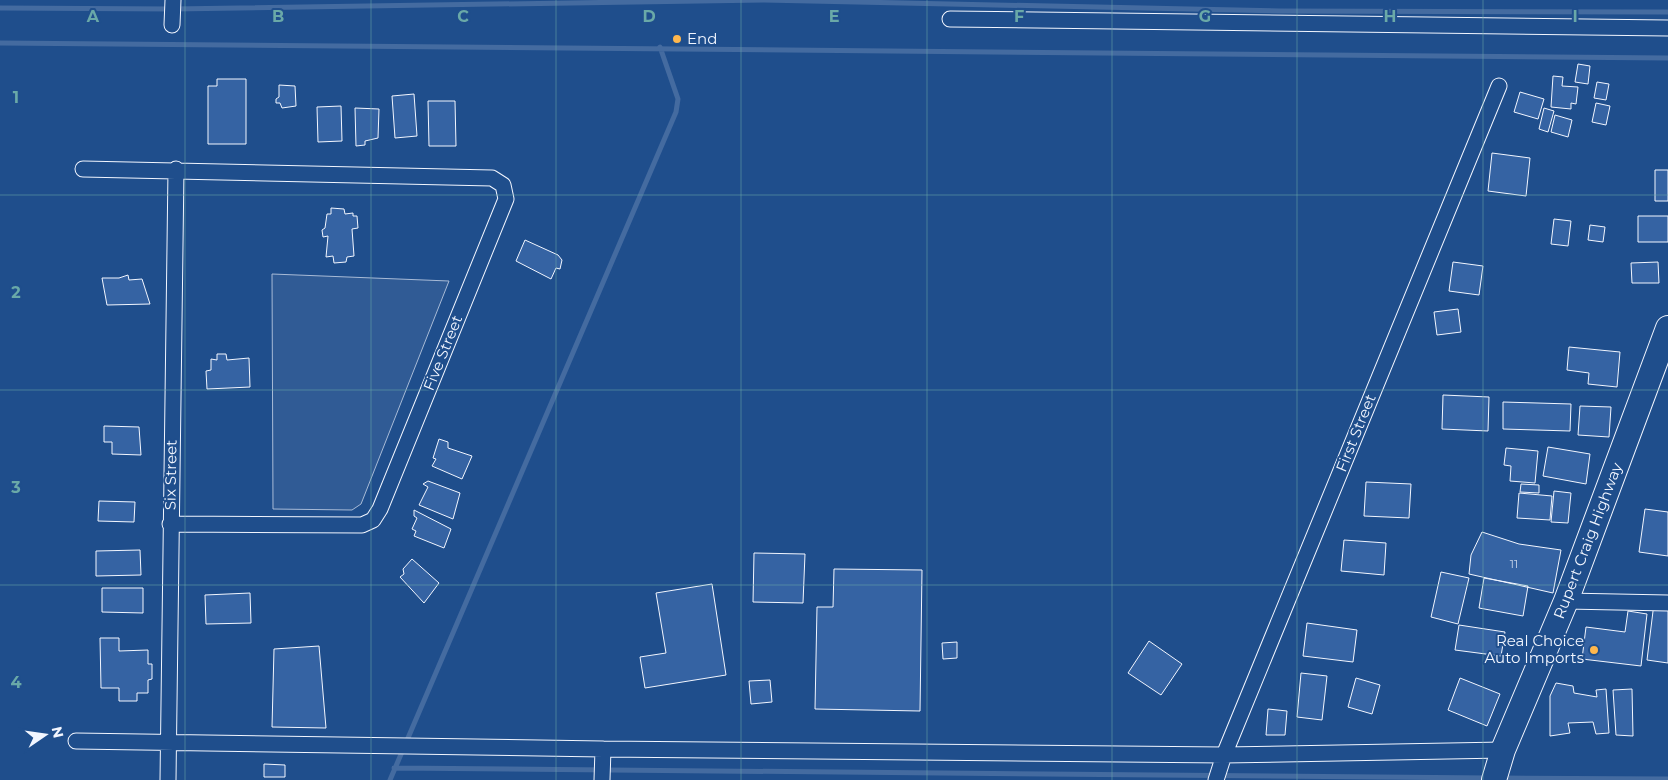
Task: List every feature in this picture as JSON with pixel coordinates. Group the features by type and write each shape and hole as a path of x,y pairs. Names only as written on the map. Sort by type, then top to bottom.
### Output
{"main road":[{"name":"Rupert Craig Highway","path":"1494,780 1503,750 1566,601 1668,328"}],"street":[{"path":"172,25 173,0"},
{"path":"950,20 1668,28"},
{"name":"First Street","path":"1216,780 1224,755 1499,86"},
{"path":"83,169 176,170"},
{"name":"Five Street","path":"170,524 362,525 373,520 380,509 506,199 503,185 492,178 176,170"},
{"name":"Six Street","path":"168,780 176,170"},
{"path":"1566,601 1668,603"},
{"path":"76,741 168,741 428,747 1224,755 1503,750"},
{"path":"602,780 603,749"}],"shaded area":[{"path":"272,274 449,281 361,504 352,510 273,509"}],"building":[{"path":"1578,64 1590,66 1588,84 1575,82"},
{"path":"1553,76 1563,77 1562,86 1578,87 1576,104 1571,103 1571,109 1551,107"},
{"path":"217,79 246,79 246,144 208,144 208,86 217,86"},
{"path":"1597,82 1609,84 1606,100 1594,98"},
{"path":"279,85 295,86 296,106 282,108 280,103 276,103 276,99 279,97"},
{"path":"1520,92 1544,99 1538,119 1514,112"},
{"path":"414,94 417,136 395,138 392,96"},
{"path":"428,101 455,101 456,146 429,146"},
{"path":"1596,103 1610,106 1606,125 1592,122"},
{"path":"341,106 342,141 318,142 317,107"},
{"path":"355,108 379,109 378,138 365,141 365,145 356,146"},
{"path":"1544,108 1554,111 1548,132 1539,129"},
{"path":"1555,115 1572,120 1568,137 1551,132"},
{"path":"1492,153 1530,158 1526,196 1488,191"},
{"path":"1655,170 1668,170 1668,201 1655,201"},
{"path":"331,208 344,209 345,214 353,213 353,216 357,216 358,228 352,229 354,256 347,257 346,262 334,263 333,256 326,257 328,236 323,237 322,230 325,228 327,214 331,214"},
{"path":"1638,216 1668,216 1668,242 1638,242"},
{"path":"1554,219 1571,221 1568,246 1551,244"},
{"path":"1590,225 1605,227 1603,242 1588,240"},
{"path":"525,240 558,255 562,260 560,269 556,268 551,279 516,261"},
{"path":"1453,262 1483,266 1479,295 1449,291"},
{"path":"1658,262 1659,283 1632,283 1631,263"},
{"path":"128,275 129,280 142,279 150,304 107,305 102,278 119,278"},
{"path":"1458,309 1461,332 1437,335 1434,312"},
{"path":"1569,347 1620,352 1617,387 1588,384 1589,373 1567,370"},
{"path":"217,354 226,354 227,360 249,358 250,387 207,389 206,371 211,370 211,359 217,360"},
{"path":"1443,395 1489,397 1488,431 1442,429"},
{"path":"1503,402 1571,404 1570,431 1503,429"},
{"path":"1580,406 1611,407 1609,437 1578,435"},
{"path":"104,426 139,427 141,455 112,454 112,442 104,442"},
{"path":"439,439 448,442 448,448 472,456 462,479 432,466 436,459 433,458"},
{"path":"1548,447 1590,454 1586,484 1543,476"},
{"path":"1506,448 1538,451 1535,483 1510,481 1511,466 1504,465"},
{"path":"428,481 460,493 453,519 419,505 428,487 423,484"},
{"path":"1366,482 1411,484 1409,518 1364,516"},
{"path":"1521,484 1539,485 1539,493 1520,492"},
{"path":"1554,491 1571,493 1568,523 1551,522"},
{"path":"1519,493 1552,496 1550,520 1517,518"},
{"path":"99,501 135,502 134,522 98,521"},
{"path":"1645,509 1668,512 1668,556 1639,552"},
{"path":"414,510 451,529 444,548 414,536 416,531 412,529 417,518 414,516"},
{"path":"1482,532 1519,544 1561,550 1553,593 1469,574 1471,555"},
{"path":"1344,540 1386,543 1384,575 1341,571"},
{"path":"140,550 141,575 96,576 96,551"},
{"path":"754,553 805,554 803,603 753,602"},
{"path":"412,559 439,583 424,603 400,577 404,574 403,569"},
{"path":"834,569 922,570 920,711 815,709 817,607 833,607"},
{"path":"1441,572 1469,578 1458,624 1431,617"},
{"path":"1484,578 1528,586 1523,616 1479,608"},
{"path":"712,584 726,675 645,688 640,657 666,653 656,593"},
{"path":"102,588 143,588 143,613 102,612"},
{"path":"250,593 251,623 206,624 205,595"},
{"path":"1654,603 1668,605 1668,663 1647,660"},
{"path":"1628,611 1647,614 1641,666 1582,659 1586,627 1625,632"},
{"path":"1307,623 1357,630 1353,662 1303,656"},
{"path":"1459,625 1505,632 1501,656 1455,650"},
{"path":"100,638 119,638 119,651 148,650 148,664 152,664 152,679 148,680 148,693 137,693 137,701 119,701 119,688 101,688"},
{"path":"1149,641 1182,664 1161,695 1128,673"},
{"path":"957,642 957,658 943,659 942,643"},
{"path":"319,646 326,728 272,727 274,649"},
{"path":"1301,673 1327,676 1322,720 1297,717"},
{"path":"1356,678 1380,685 1372,714 1348,707"},
{"path":"1460,678 1500,694 1487,726 1448,710"},
{"path":"770,680 772,702 751,704 749,681"},
{"path":"1556,683 1573,686 1574,693 1597,697 1596,690 1606,689 1609,733 1596,734 1593,722 1568,723 1570,733 1550,736 1550,696"},
{"path":"1632,689 1633,736 1616,735 1613,690"},
{"path":"1268,709 1287,711 1285,735 1266,735"},
{"path":"264,764 285,765 285,777 264,777"}],"waterway":[{"path":"0,8 173,9 764,0 1280,11 1668,12"},
{"path":"0,43 626,47 1668,58"},
{"path":"390,780 676,112 678,99 660,47"},
{"path":"394,768 1489,778"},
{"path":"1502,778 1668,779"}],"place":[{"name":"End","path":"677,39"},
{"name":"Real Choice Auto Imports","path":"1594,650"}]}
